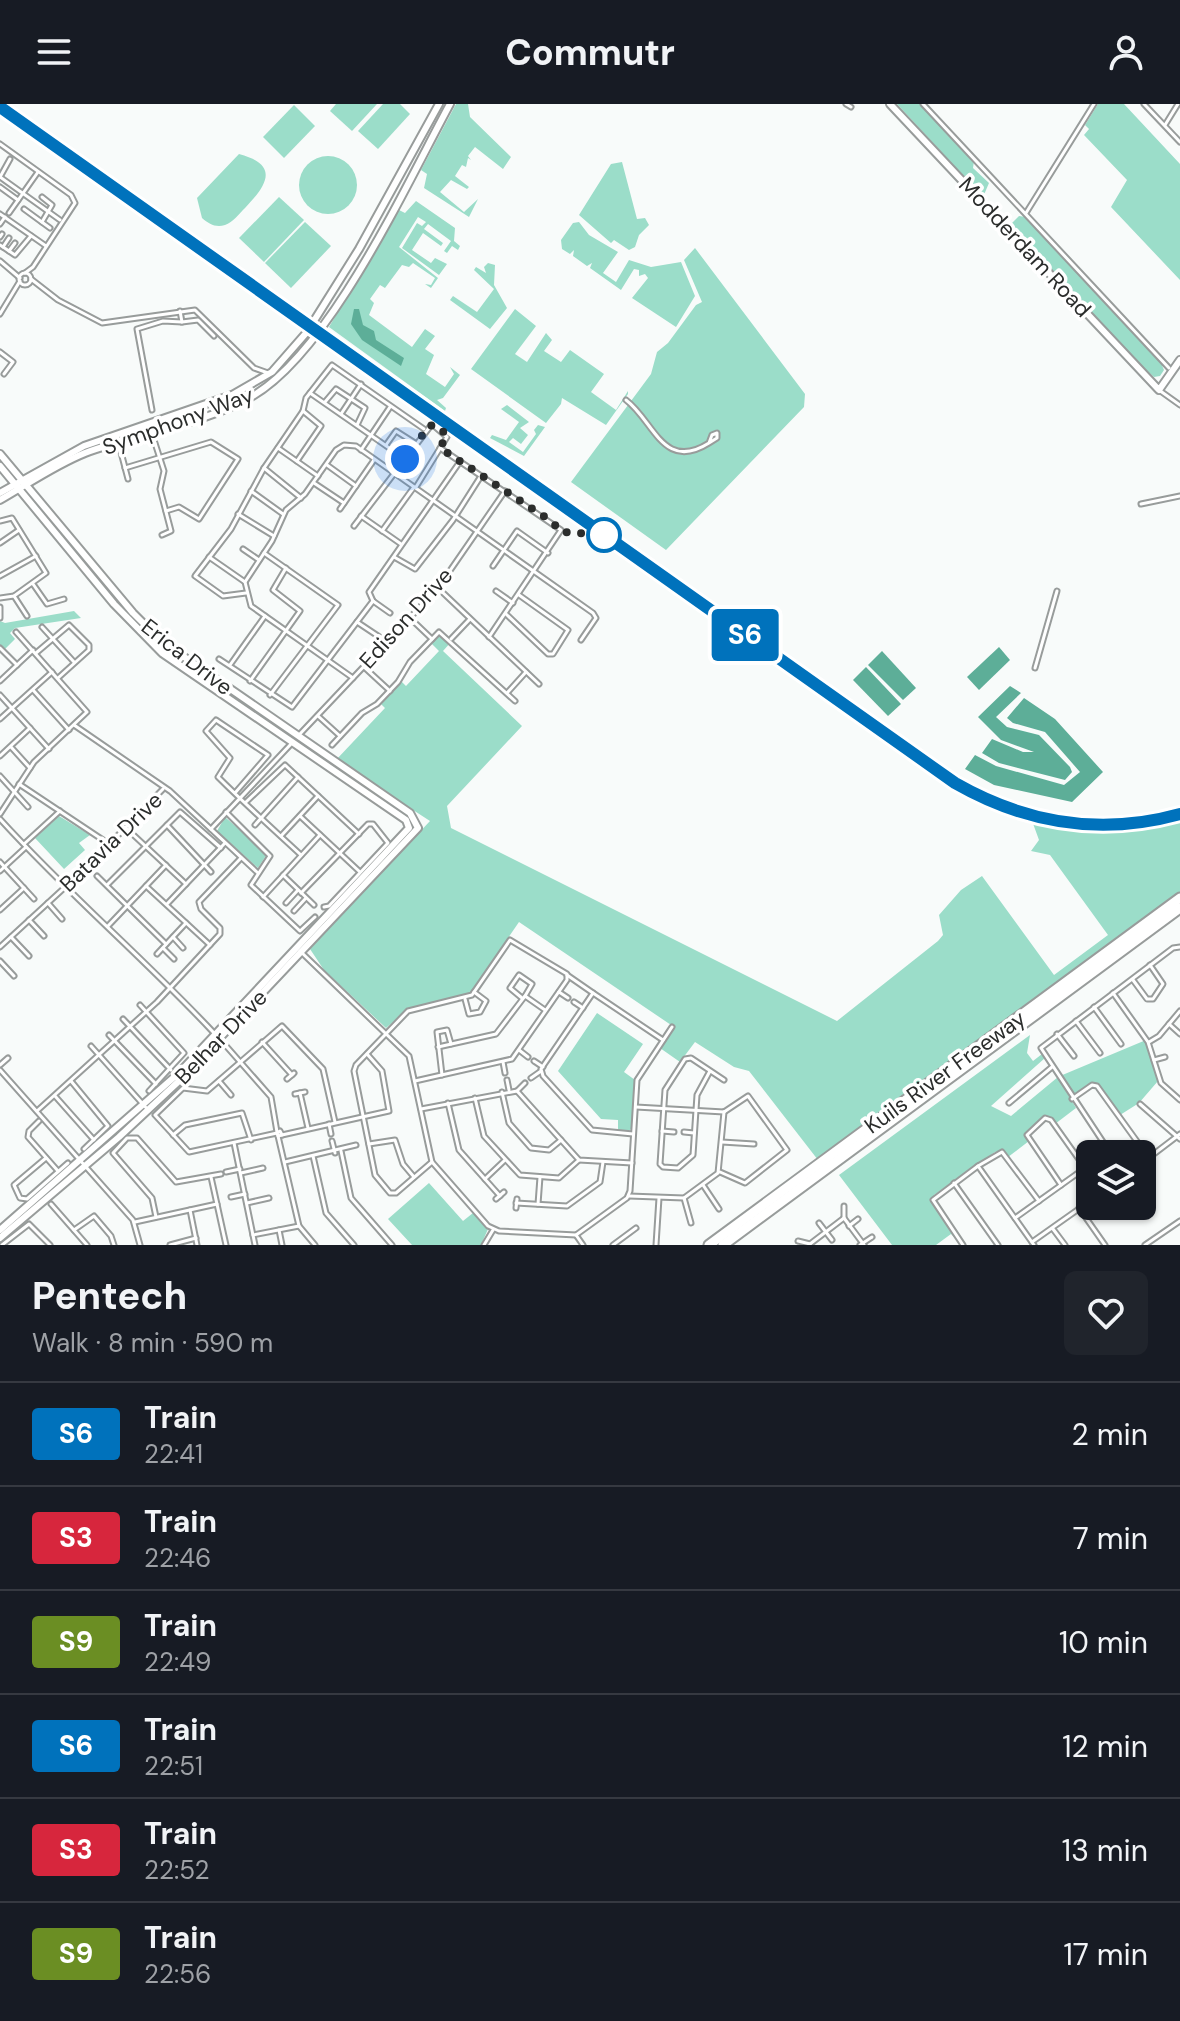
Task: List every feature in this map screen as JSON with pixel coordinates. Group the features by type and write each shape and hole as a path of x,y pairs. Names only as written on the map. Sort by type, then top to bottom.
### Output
{"highway":[{"name":"Kuils River Freeway","path":"709,1245 1180,898"},
{"name":"Kuils River Freeway","path":"723,1245 1180,908"}],"main road":[{"name":"Symphony Way","path":"0,500 20,485 116,434 241,392 272,372 307,332 359,249 439,104"},
{"name":"Symphony Way","path":"0,493 76,457 245,400 295,363 376,240 450,104"},
{"name":"Modderdam Road","path":"890,104 1158,389"},
{"path":"1158,389 1180,357"},
{"path":"1158,389 1169,368 1180,357"},
{"name":"Erica Drive","path":"0,454 20,485 143,636 183,669 414,817"},
{"name":"Erica Drive","path":"0,466 20,485"},
{"name":"Erica Drive","path":"295,740 406,820"},
{"name":"Belhar Drive","path":"0,1230 146,1108 218,1037 416,833 414,817"},
{"name":"Belhar Drive","path":"300,951 406,835 409,828 406,820"},
{"name":"Belhar Drive","path":"0,1238 82,1163"}],"street":[{"path":"923,104 1169,368"},
{"path":"928,109 931,104"},
{"path":"1026,214 1094,104"},
{"path":"1144,104 1180,142"},
{"path":"1165,126 1178,104"},
{"path":"0,144 71,195 75,203 33,267 22,276 16,292 0,314"},
{"path":"10,159 2,168 0,177 60,220"},
{"path":"9,213 38,172"},
{"path":"0,187 18,200"},
{"path":"42,197 52,205 42,222"},
{"path":"24,209 50,228"},
{"path":"0,214 47,247"},
{"path":"0,224 5,217"},
{"path":"9,238 2,246 15,255 31,236"},
{"path":"9,251 15,243"},
{"path":"0,261 22,276 27,285"},
{"path":"16,292 27,285 33,267"},
{"path":"22,276 31,278 39,287 102,323 180,311 192,310 201,314 254,368 256,376 252,383 201,405"},
{"path":"27,285 39,287"},
{"path":"180,311 182,322"},
{"path":"152,410 137,329 163,321 198,320 214,336"},
{"path":"0,352 13,362 4,374"},
{"path":"246,593 223,596 196,578 302,411 310,393 332,365 426,429"},
{"path":"254,368 272,372"},
{"path":"341,414 361,384"},
{"path":"325,403 336,389 351,399 366,410 357,425"},
{"path":"1158,389 1180,405"},
{"path":"310,393 405,459"},
{"path":"626,400 641,413 654,435 666,446 684,451 709,443"},
{"path":"361,450 391,405"},
{"path":"297,461 321,426 302,411"},
{"path":"354,526 432,424 446,433 440,448 415,488 382,531"},
{"path":"386,445 396,431 416,444"},
{"path":"116,434 128,479"},
{"path":"154,440 164,473 160,489 171,531 162,535"},
{"path":"125,468 211,442 239,460 199,519 179,507 166,511"},
{"path":"353,678 250,605 245,582 274,536 283,514 301,498 342,446 351,445 361,450 595,614 596,618 581,640"},
{"path":"278,448 318,476"},
{"path":"440,448 560,527 561,535 489,637"},
{"path":"340,509 374,460"},
{"path":"390,613 368,594 460,462"},
{"path":"326,464 356,486"},
{"path":"264,468 301,498"},
{"path":"394,557 415,569 456,516 481,475"},
{"path":"313,482 344,503"},
{"path":"251,491 283,514"},
{"name":"Edison Drive","path":"211,829 438,588 505,491"},
{"path":"1141,504 1180,496"},
{"path":"238,514 274,536"},
{"path":"361,516 402,545"},
{"path":"0,521 10,517 46,573 14,596 0,598"},
{"path":"493,566 521,526"},
{"path":"0,543 19,530"},
{"path":"517,531 548,553"},
{"path":"243,549 259,560"},
{"path":"264,553 338,605 270,695"},
{"path":"0,576 36,556"},
{"path":"209,557 245,582"},
{"path":"250,681 300,611 273,590 286,568"},
{"path":"33,584 47,604 64,599"},
{"path":"438,588 539,684"},
{"path":"496,591 514,603"},
{"path":"1035,668 1057,591"},
{"path":"506,614 548,654 553,654 568,630 519,595"},
{"path":"14,596 27,616"},
{"path":"219,659 292,707 373,601"},
{"path":"0,607 0,618"},
{"path":"229,666 265,616"},
{"path":"410,618 432,639"},
{"path":"451,639 470,619"},
{"path":"357,622 387,642"},
{"path":"0,681 69,625 90,647 58,678"},
{"path":"42,627 75,663"},
{"path":"332,745 362,713 390,691 441,631 515,701"},
{"path":"16,632 87,711 30,768 0,816 65,888 171,987 271,1097 299,1226 315,1245"},
{"path":"0,648 17,665"},
{"path":"364,667 390,691"},
{"path":"0,719 52,672"},
{"path":"507,693 526,672"},
{"path":"33,690 69,730"},
{"path":"0,695 49,749"},
{"path":"318,716 340,736"},
{"path":"235,793 268,755 216,720 206,731 230,758 218,776 235,793 240,798 301,855"},
{"path":"74,725 163,789"},
{"path":"0,756 30,728"},
{"path":"10,746 30,768"},
{"path":"245,802 281,765 359,834"},
{"path":"0,776 28,807"},
{"path":"255,825 298,777"},
{"path":"19,784 109,844"},
{"name":"Batavia Drive","path":"1,945 65,888 163,789 170,791 258,873"},
{"path":"281,836 318,796"},
{"path":"0,871 60,811"},
{"path":"226,812 270,855 250,884 300,931 315,917"},
{"name":"Batavia Drive","path":"167,825 177,814 184,813 221,848"},
{"path":"300,816 360,872"},
{"path":"286,903 371,823 388,841 324,907"},
{"path":"107,885 167,825 211,872"},
{"path":"125,827 186,884"},
{"path":"263,897 320,835"},
{"path":"167,905 225,843"},
{"path":"37,1111 147,1012 210,945 221,930 199,907 199,902 241,858"},
{"path":"0,862 34,899"},
{"path":"107,927 166,865"},
{"path":"283,875 314,905"},
{"path":"97,876 128,905 174,959"},
{"path":"146,886 210,945"},
{"path":"0,910 24,888"},
{"path":"294,911 306,898"},
{"path":"48,903 62,919"},
{"path":"29,920 44,936"},
{"path":"157,954 186,923"},
{"path":"11,937 29,956"},
{"path":"173,937 183,948"},
{"path":"432,1162 397,1193 390,1193 375,1175 354,1071 408,1011 465,999 474,992 512,939 663,1040"},
{"path":"1101,1140 1041,1048 1174,947 1180,947"},
{"path":"300,951 409,1056 432,1162 493,1230 576,1235 629,1196 684,1198 720,1172 724,1112"},
{"path":"0,961 14,976"},
{"path":"1132,979 1147,999 1153,999 1163,984 1150,965"},
{"path":"438,1047 496,1034 523,997 532,984 519,975 510,988 523,997 546,1011"},
{"path":"414,1081 503,1062 519,1050 559,992 567,975"},
{"path":"465,999 469,1014 480,1012 486,1001 474,992"},
{"path":"559,992 568,998"},
{"path":"531,1078 542,1069 593,993"},
{"path":"1113,993 1148,1042 1159,1081 1180,1100"},
{"path":"574,1002 583,1008"},
{"path":"140,1005 184,1056 149,1091"},
{"path":"1094,1007 1121,1044"},
{"path":"1148,1042 1158,1037 1180,1011"},
{"path":"123,1019 171,1070"},
{"path":"1075,1020 1100,1053"},
{"path":"1169,1024 1180,1034"},
{"path":"335,1122 325,1072 287,1028 280,1026 205,1092 181,1089 156,1112 155,1118 189,1152 354,1120 390,1109 382,1069 367,1054"},
{"path":"629,1196 637,1080 672,1027"},
{"path":"442,1075 437,1033 440,1030 448,1031 451,1044"},
{"path":"1057,1034 1074,1056"},
{"path":"109,1035 156,1084"},
{"path":"262,1042 291,1076"},
{"path":"91,1046 146,1108"},
{"path":"519,1050 528,1057"},
{"path":"1154,1060 1165,1057"},
{"path":"8,1058 0,1068 134,1222 140,1245"},
{"path":"710,1071 698,1091 692,1157 678,1168 665,1168 660,1164 666,1087 685,1059 691,1058 724,1080"},
{"path":"534,1061 592,1130 633,1134"},
{"path":"503,1062 505,1073"},
{"path":"1009,1103 1052,1067"},
{"path":"507,1080 509,1090"},
{"path":"71,1081 108,1126 84,1149"},
{"path":"219,1081 231,1095"},
{"path":"517,1091 525,1083"},
{"path":"1072,1099 1096,1085 1136,1140"},
{"path":"1174,1095 1180,1088"},
{"path":"420,1109 509,1090 517,1091 579,1160 632,1163"},
{"path":"502,1092 509,1124 531,1148 549,1150 561,1140"},
{"path":"300,1093 308,1128"},
{"path":"55,1096 94,1140"},
{"path":"635,1107 724,1112 749,1097 787,1150 745,1183 720,1172"},
{"path":"475,1098 484,1136 520,1175 560,1177 579,1160"},
{"path":"448,1103 458,1147 500,1196"},
{"path":"1140,1104 1179,1136 1156,1153"},
{"path":"172,1136 185,1125 242,1113 251,1140"},
{"path":"1061,1185 1027,1135 1028,1130 1047,1118 1076,1156"},
{"path":"39,1121 28,1135 58,1171"},
{"path":"329,1124 331,1134"},
{"path":"662,1131 674,1132"},
{"path":"684,1132 694,1133"},
{"path":"156,1217 152,1198 113,1153 127,1138 137,1138 176,1182 263,1168"},
{"path":"369,1144 395,1140 403,1164 414,1177"},
{"path":"332,1141 335,1153"},
{"path":"722,1142 754,1144"},
{"path":"234,1143 255,1245"},
{"path":"285,1162 335,1153 356,1145"},
{"path":"341,1151 351,1198 392,1245"},
{"path":"963,1245 933,1199 1002,1152 1039,1201"},
{"path":"313,1156 326,1213 354,1245"},
{"path":"46,1158 14,1185 20,1198 27,1199 68,1163"},
{"path":"485,1179 505,1160"},
{"path":"516,1203 570,1205 600,1182 603,1162"},
{"path":"978,1166 1033,1243 1076,1210"},
{"path":"1015,1218 1076,1174"},
{"path":"211,1177 226,1245"},
{"path":"538,1204 540,1177"},
{"path":"954,1183 998,1245"},
{"path":"703,1185 719,1209"},
{"path":"134,1222 245,1194"},
{"path":"247,1203 269,1198"},
{"path":"656,1245 659,1198"},
{"path":"684,1198 691,1223"},
{"path":"51,1204 87,1245"},
{"path":"844,1206 844,1218 862,1245 872,1237"},
{"path":"190,1210 197,1245"},
{"path":"74,1230 94,1216 111,1236 114,1245"},
{"path":"798,1241 810,1245 844,1218"},
{"path":"849,1226 858,1219"},
{"path":"1087,1220 1105,1245"},
{"path":"1145,1245 1180,1221"},
{"path":"819,1223 832,1240"},
{"path":"2,1245 31,1224 50,1245"},
{"path":"253,1235 299,1226"},
{"path":"1052,1227 1065,1245"},
{"path":"613,1245 636,1228"},
{"path":"279,1230 282,1245"},
{"path":"484,1245 493,1230"},
{"path":"576,1235 583,1245"},
{"path":"170,1245 196,1238"},
{"path":"8,1240 13,1245"}],"shaded area":[{"path":"336,104 377,104 352,131 330,111"},
{"path":"383,104 400,104 410,114 378,149 358,131"},
{"path":"456,104 468,104 470,117 511,157 503,169 475,147 468,156 471,160 468,158 466,167 462,165 455,176 469,187 467,189 451,180 440,192 464,212 478,199 469,217 424,188 427,174 421,170"},
{"path":"897,104 920,104 974,161 973,168 989,183 983,197"},
{"path":"1098,104 1124,104 1180,164 1180,280 1111,207 1127,180 1084,135 1089,129 1085,125"},
{"path":"294,105 315,126 284,158 263,137"},
{"path":"239,154 252,159 265,170 264,184 233,220 222,226 213,225 202,218 197,198"},
{"path":"328,156 349,164 357,185 349,206 328,214 307,206 299,185 307,164"},
{"path":"622,162 637,219 645,218 649,225 639,235 635,247 629,250 614,240 611,243 579,215 611,164"},
{"path":"279,197 304,220 264,262 239,238"},
{"path":"416,201 455,228 454,241 460,246 458,250 452,246 447,253 444,251 451,241 428,224 424,229 443,243 441,246 423,233 412,250 431,263 435,258 447,264 439,275 402,248 417,223 422,226 426,222 418,217 399,247 438,278 431,288 425,284 431,285 435,278 413,263 409,267 402,265 385,288 380,285 370,299 374,303 369,315 412,347 425,329 435,336 425,349 434,355 426,374 445,387 454,374 450,367 460,375 443,398 437,400 446,408 445,411 329,327 399,210 405,213"},
{"path":"1019,216 1026,217 1161,363 1164,370 1160,376 1154,377 1147,371 1009,226"},
{"path":"305,222 331,246 291,288 265,263"},
{"path":"579,222 589,235 618,252 603,273 616,282 629,260 651,267 681,262 695,296 676,327 632,298 648,278 645,274 639,276 639,270 634,269 621,290 590,268 592,263 587,266 573,256 574,250 570,254 562,249 561,240 573,223"},
{"path":"695,248 805,394 804,407 666,550 571,482 651,374 657,352 668,343 696,305 702,302 684,260"},
{"path":"488,263 495,265 494,285 507,308 490,329 450,300 453,296 477,312 494,289 474,270 476,267 486,273 484,267"},
{"path":"354,309 359,309 363,325 374,331 376,340 404,358 401,366 362,340 351,324"},
{"path":"515,309 536,326 515,354 527,362 546,333 552,340 544,351 561,362 570,350 604,374 591,392 616,410 628,391 628,394 606,425 562,398 546,423 471,369"},
{"path":"507,405 529,422 520,428 528,435 521,444 513,438 509,442 523,452 536,434 534,430 538,425 545,427 524,456 490,438 492,435 506,440 519,422 501,409"},
{"path":"74,611 81,618 15,628 10,633 15,639 4,650 0,646 0,621 5,623"},
{"path":"439,633 451,642 443,651 522,726 447,806 451,828 837,1021 938,941 943,935 939,915 961,890 982,876 1054,975 1108,935 1050,855 1031,851 1039,840 1031,818 1108,826 1180,815 1180,893 818,1160 749,1071 734,1067 695,1042 680,1062 660,1048 674,1027 519,922 469,995 408,1009 386,1028 324,970 310,949 430,821 336,760 385,708 380,703 401,681 406,686 439,651 430,642"},
{"path":"999,647 1010,660 979,690 967,677"},
{"path":"882,651 916,688 903,700 868,665"},
{"path":"866,667 901,704 888,716 853,680"},
{"path":"1010,686 1021,693 996,717 1007,727 1039,735 1070,767 1072,772 1065,780 999,763 982,753 992,739 1023,752 1034,752 1001,740 978,717"},
{"path":"1024,698 1055,719 1103,772 1072,802 994,785 965,769 975,755 996,766 1064,785 1080,772 1045,732 1013,723 1007,718"},
{"path":"59,816 90,835 79,843 85,850 64,869 35,838"},
{"path":"225,817 267,854 258,868 217,831"},
{"path":"597,1013 643,1044 624,1072 635,1080 632,1128 628,1132 618,1132 618,1120 601,1119 558,1071"},
{"path":"1030,1035 1027,1053 1033,1061 1042,1054 1045,1058 991,1106 1011,1116 1058,1077 1076,1108 1055,1124 1049,1117 1026,1133 1029,1141 1008,1157 1000,1151 995,1152 934,1195 933,1205 962,1245 951,1234 936,1245 892,1245 839,1175"},
{"path":"1146,1040 1158,1081 1139,1103 1120,1115 1098,1085 1092,1084 1072,1095 1060,1076"},
{"path":"429,1183 463,1221 473,1213 488,1229 481,1245 412,1245 388,1219"}],"railway":[{"path":"0,105 956,781 1009,806 1065,820 1122,822 1180,812"}],"train":[{"name":"S6","path":"0,107 955,783 1012,810 1067,823 1122,825 1180,814"}],"route":[{"path":"405,459 429,426 435,425 447,435 440,448 560,527 562,532 604,535"}]}
